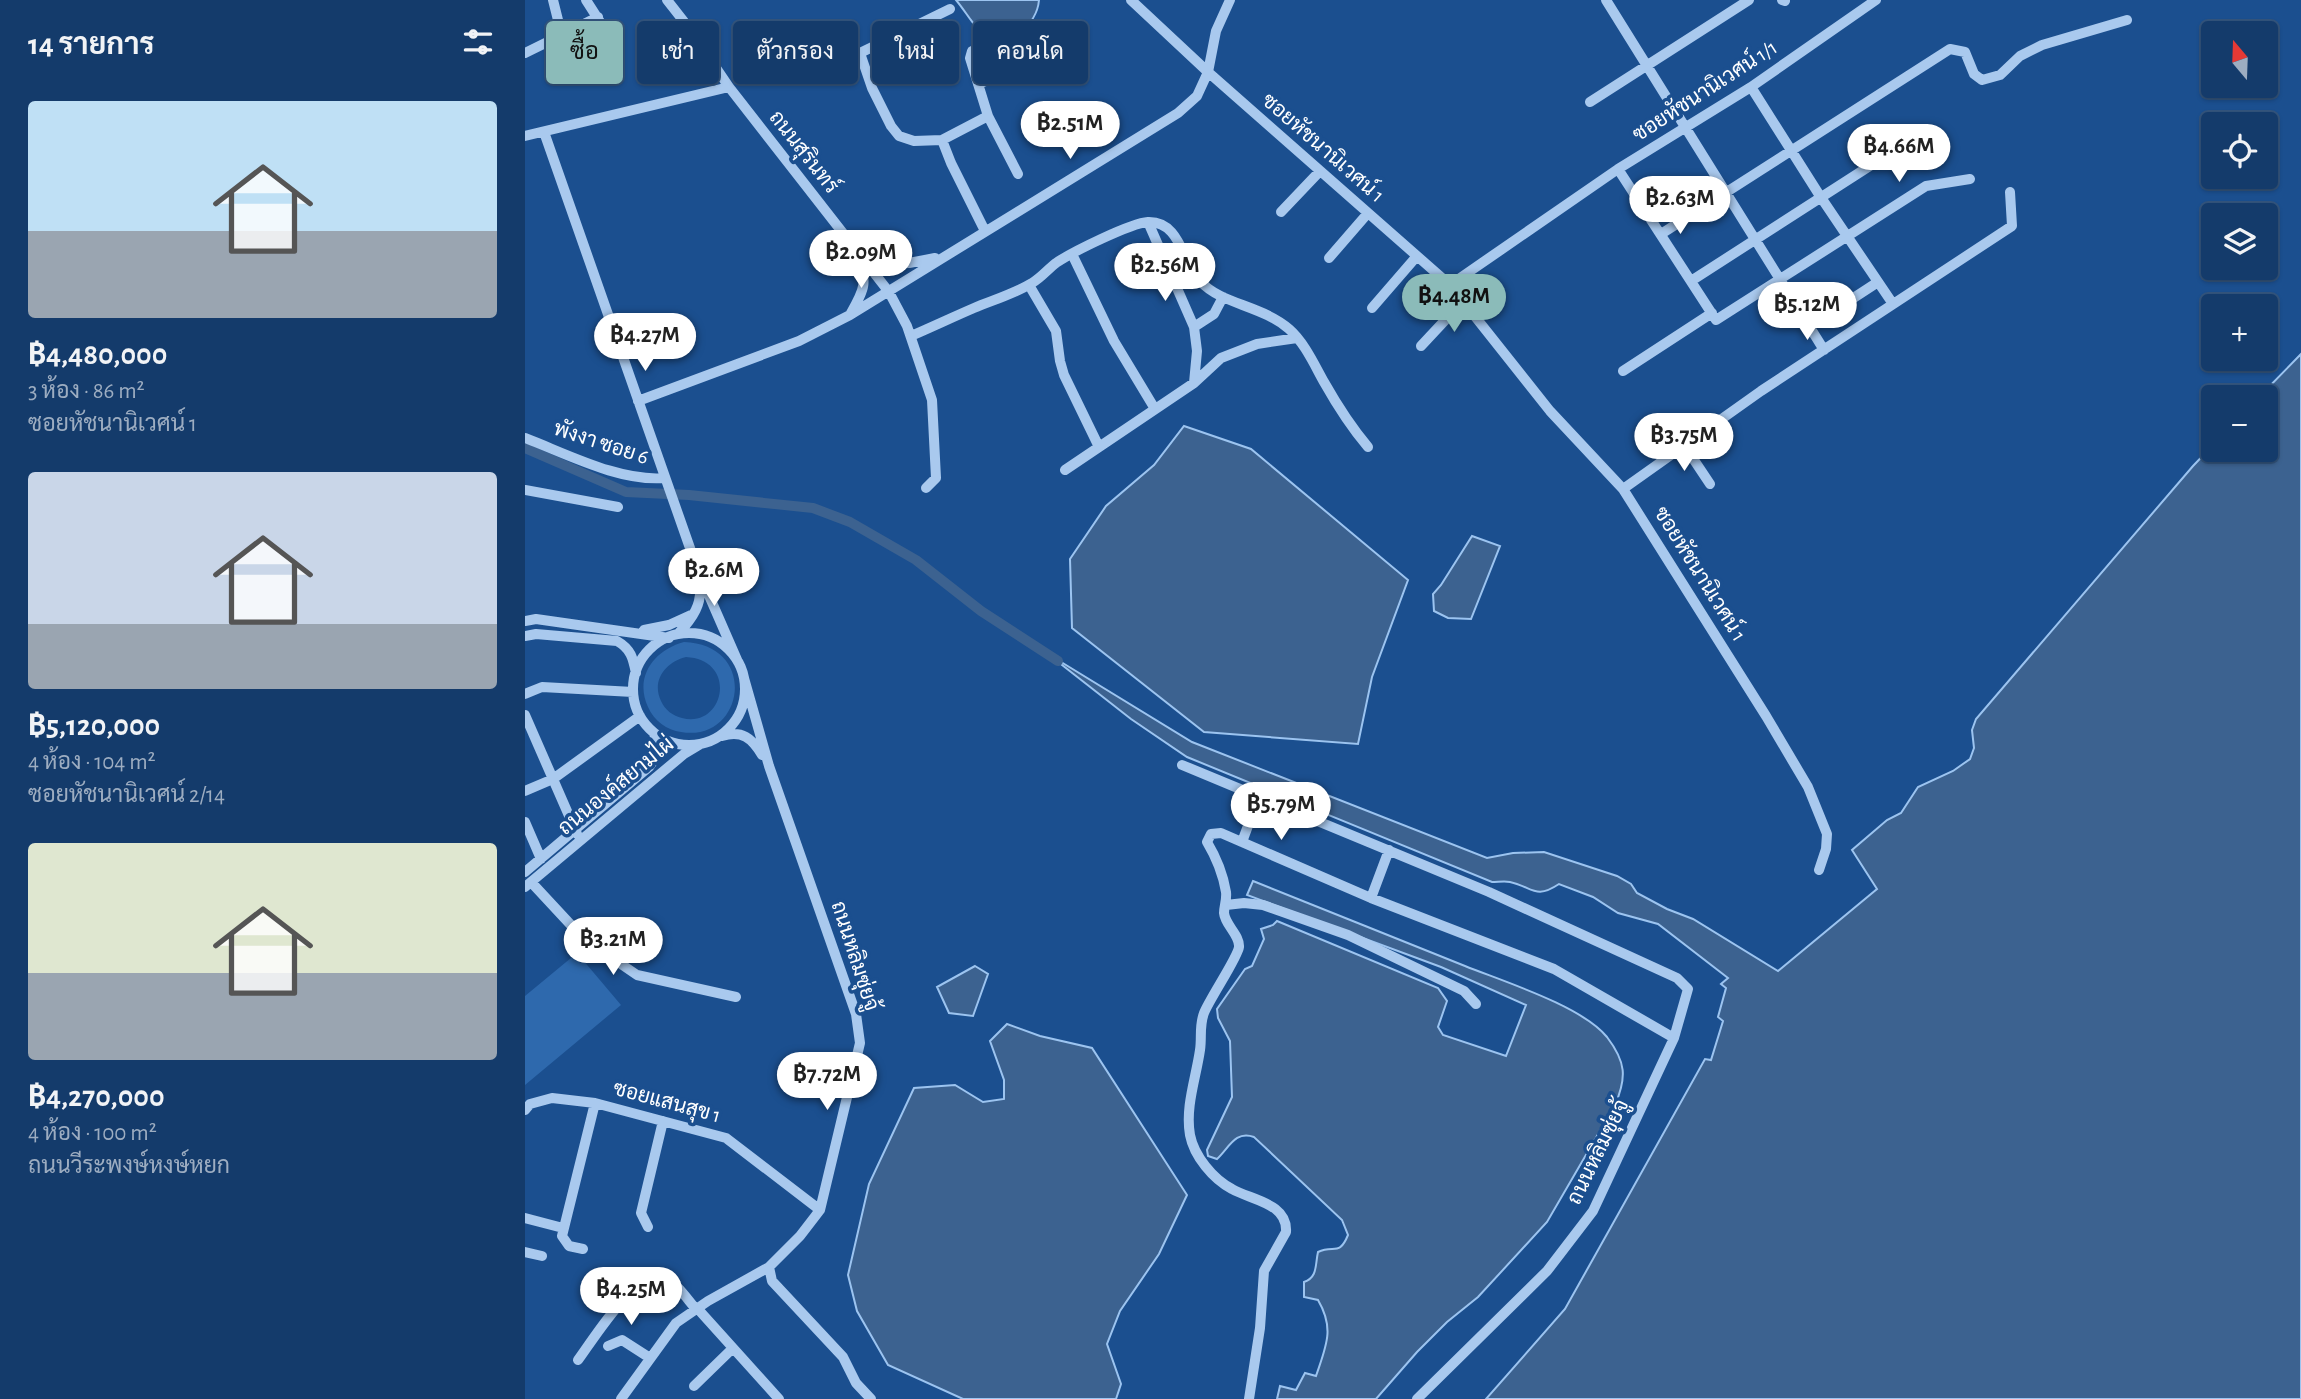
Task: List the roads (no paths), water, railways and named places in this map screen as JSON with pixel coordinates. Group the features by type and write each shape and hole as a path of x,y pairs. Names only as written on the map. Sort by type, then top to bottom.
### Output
{"street":[{"path":"553,0 558,21"},
{"path":"586,0 600,21"},
{"name":"ถนนสุรินทร์","path":"667,0 729,87 889,292 911,336 932,400 936,478 926,488"},
{"name":"ซอยหัชนานิเวศน์ 1","path":"1131,0 1208,72 1450,285 1550,411 1623,489 1808,787 1827,834 1826,849 1819,870"},
{"path":"639,401 800,341 850,315 1178,113 1198,96 1208,72 1216,30 1230,0"},
{"path":"1590,102 1749,0"},
{"name":"ซอยหัชนานิเวศน์ 1/1","path":"1450,285 1618,169 1751,87 1877,0"},
{"path":"1611,2 1824,350"},
{"path":"950,9 860,53 873,88 891,126 899,136 914,141 942,140 988,116"},
{"path":"1661,234 1950,49 1965,52 1974,74 1982,80 2000,75 2019,56 2042,45 2127,20"},
{"path":"525,53 546,43"},
{"path":"973,51 970,58 973,68"},
{"path":"978,84 988,116 1018,174"},
{"path":"525,136 729,87"},
{"path":"1751,87 1820,197 1893,304"},
{"path":"544,132 697,568 744,678 745,694 741,711 733,725 718,737 701,744 682,745 664,740 654,733 640,716 633,692 636,673 644,657 657,644 674,636 694,613 700,600 701,588 697,568"},
{"path":"942,140 985,231"},
{"path":"1691,281 1907,142"},
{"path":"1618,169 1714,316"},
{"path":"1281,212 1320,171"},
{"path":"1623,371 1780,279 1926,186 1970,179"},
{"path":"1623,489 1761,390 2012,226 2010,192"},
{"path":"1329,258 1368,212"},
{"path":"1148,222 1194,327 1197,351 1194,383"},
{"path":"911,336 1029,285 1072,254 1132,225 1148,222 1166,226 1201,283 1223,298 1266,314 1289,329 1338,406 1368,447"},
{"path":"857,251 888,264 942,257"},
{"path":"850,315 861,296 865,281 857,251"},
{"path":"1072,254 1114,341 1156,409"},
{"path":"1372,308 1417,256"},
{"path":"1809,327 1878,282"},
{"path":"1029,285 1056,331 1064,375 1099,447"},
{"path":"1194,327 1214,314 1223,298"},
{"path":"1422,346 1463,301"},
{"path":"1065,470 1194,383 1221,358 1257,344 1297,338"},
{"name":"พังงา ซอย 6","path":"525,438 596,466 647,480 666,480"},
{"path":"1684,445 1710,484"},
{"path":"525,490 618,507"},
{"path":"630,632 669,625 694,613"},
{"path":"525,621 536,619 630,632 709,637 728,649 738,662"},
{"path":"525,636 536,634 617,641 627,647 636,673"},
{"name":"ถนนหลิมซุ่ยจู้","path":"621,1399 675,1323 769,1267 800,1236 820,1210 860,1043 856,1014 769,766 744,678"},
{"path":"525,694 542,687 633,692"},
{"path":"525,715 578,835"},
{"path":"525,791 553,779 640,716"},
{"name":"ถนนองค์สยามไผ่","path":"527,880 649,767 655,760 657,750 654,733"},
{"name":"ถนนหลิมซุ่ยจู้","path":"718,737 741,734 748,737 755,743 769,766"},
{"name":"ถนนองค์สยามไผ่","path":"527,880 541,859 578,835 701,744"},
{"path":"1182,765 1389,850 1371,898"},
{"path":"1241,842 1259,796"},
{"path":"525,822 541,859"},
{"path":"1249,1399 1260,1328 1264,1272 1286,1232 1286,1223 1278,1211 1232,1190 1208,1168 1196,1151 1191,1136 1189,1111 1200,1046 1199,1028 1204,1013 1239,949 1224,914 1226,891 1219,865 1207,842 1211,834 1221,833 1371,898 1554,969 1674,1038"},
{"name":"ถนนหลิมซุ่ยจู้","path":"1389,850 1678,978 1688,989 1674,1038 1593,1211 1548,1271 1417,1399"},
{"path":"527,880 583,938 637,975 736,997"},
{"path":"1226,905 1263,905 1348,935 1464,991 1476,1004"},
{"name":"ซอยแสนสุข 1","path":"525,1110 530,1104 552,1098 595,1103 726,1138 820,1210"},
{"path":"583,1250 565,1242 562,1236 595,1103"},
{"path":"648,1227 641,1213 663,1121"},
{"path":"525,1219 563,1228"},
{"path":"525,1251 542,1256"},
{"path":"769,1267 772,1281 843,1357 856,1383 871,1399"},
{"path":"578,1360 629,1291 643,1281 661,1276 668,1279 697,1309 779,1399"},
{"path":"608,1346 622,1340 650,1358"},
{"path":"694,1386 732,1349"}],"waterway":[{"path":"525,448 626,492 689,495 813,508 850,522 916,560 981,611 1058,661"}]}
